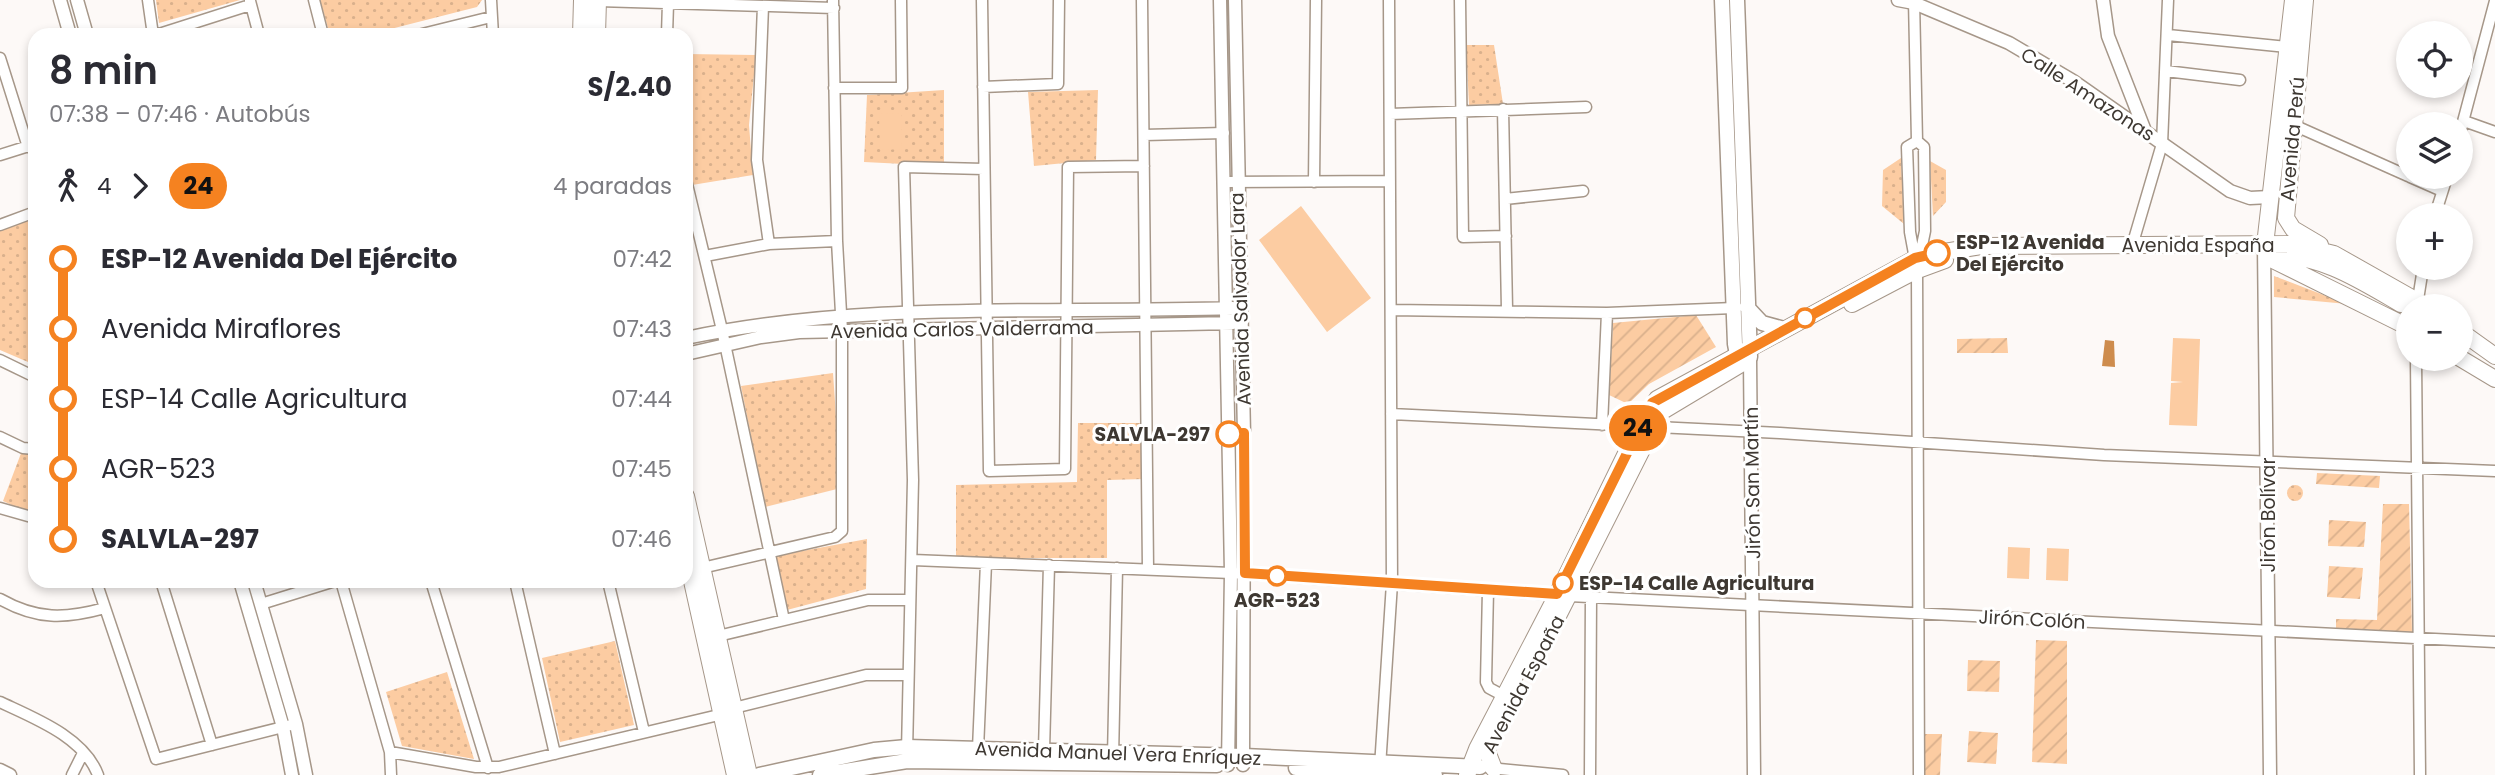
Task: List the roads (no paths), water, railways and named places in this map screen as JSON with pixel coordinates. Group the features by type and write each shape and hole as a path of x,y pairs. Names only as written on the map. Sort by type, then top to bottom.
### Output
{"main road":[{"path":"581,28 582,0"},
{"path":"597,28 598,0"},
{"path":"1722,0 1744,356"},
{"path":"1737,0 1741,92 1740,308"},
{"name":"Avenida Perú","path":"2299,2 2287,47 2286,218 2293,229 2334,254"},
{"name":"Avenida Perú","path":"2264,250 2270,197 2287,122 2299,2"},
{"path":"1726,93 1741,92"},
{"name":"Avenida España","path":"1478,770 1646,427 1657,399 1744,356 1917,261 1941,261 1985,254 2264,250 2293,244 2334,254 2403,294"},
{"name":"Avenida España","path":"1744,356 1784,329 1917,261 1981,246 2132,246 2264,250 2396,321"},
{"path":"2264,250 2329,264 2396,301"},
{"path":"1740,308 1762,323 1784,329"},
{"path":"2473,340 2495,356"},
{"path":"2473,366 2495,379"},
{"path":"693,528 718,636 735,775"},
{"path":"693,580 748,775"},
{"name":"Avenida España","path":"1478,770 1504,696 1563,595"},
{"name":"Avenida Manuel Vera Enríquez","path":"760,775 874,750 973,762 1183,759 1478,770"},
{"name":"Avenida Manuel Vera Enríquez","path":"973,762 1044,750 1113,758"},
{"name":"Avenida Manuel Vera Enríquez","path":"820,775 854,771 907,754"},
{"path":"994,775 1010,763"},
{"name":"Avenida Manuel Vera Enríquez","path":"1380,766 1435,775"}],"street":[{"path":"60,0 68,28"},
{"path":"76,0 85,28"},
{"path":"148,0 154,28"},
{"path":"314,0 321,28"},
{"path":"491,0 492,28"},
{"path":"598,0 763,6 834,4 836,242 842,331 842,531 839,534 702,568"},
{"path":"834,88 902,88 901,0"},
{"path":"982,0 989,471 1065,469 1068,167 1144,166"},
{"path":"983,87 1058,84 1059,0"},
{"path":"1142,0 1148,569"},
{"name":"Avenida Salvador Lara","path":"1220,0 1224,132 1231,182"},
{"name":"Avenida Salvador Lara","path":"1235,0 1231,182 1233,308 1244,433 1238,573 1236,760"},
{"path":"1314,182 1316,0"},
{"path":"1380,766 1392,583 1389,0"},
{"path":"1460,0 1463,237 1506,236"},
{"name":"Calle Amazonas","path":"1898,0 1914,1 2009,43 2114,110 2230,191 2250,198 2270,197"},
{"path":"2103,0 2108,36 2145,131"},
{"path":"2132,246 2162,144 2171,71 2168,0"},
{"path":"1914,1 1917,141 1924,147 1925,231 1917,261"},
{"path":"2466,112 2495,1"},
{"path":"176,28 250,3 257,28"},
{"path":"667,28 668,3"},
{"path":"763,6 757,160 769,244"},
{"path":"446,28 491,17"},
{"path":"2168,35 2287,47"},
{"path":"0,58 4,82 28,139"},
{"path":"2171,71 2240,80"},
{"path":"2114,110 2124,100 2127,86"},
{"path":"1390,114 1462,109 1586,107"},
{"path":"1503,109 1507,309"},
{"path":"2287,122 2396,170"},
{"path":"2473,124 2495,132"},
{"path":"1144,135 1224,132"},
{"path":"1917,141 1907,147 1910,232 1917,261 1919,775"},
{"path":"0,155 28,147"},
{"path":"907,754 906,675 913,560 904,167 984,169"},
{"path":"1231,182 1390,181"},
{"path":"2438,189 2442,191 2438,203"},
{"path":"1505,199 1583,191"},
{"path":"693,208 726,344 784,620"},
{"path":"0,225 28,215"},
{"path":"705,256 769,244 836,242"},
{"name":"Jirón Bolívar","path":"2264,250 2270,775"},
{"name":"Avenida Carlos Valderrama","path":"693,336 759,323 841,316 1233,308"},
{"path":"1391,310 1507,309 1607,313 1740,308"},
{"path":"1602,425 1607,313"},
{"name":"Avenida Salvador Lara","path":"1234,323 1229,434 1238,573"},
{"name":"Avenida Carlos Valderrama","path":"693,352 786,334 1234,323"},
{"name":"Jirón San Martín","path":"1744,356 1751,432 1754,775"},
{"path":"0,360 28,374"},
{"path":"2416,371 2420,775"},
{"path":"1391,414 1751,432 2268,463 2495,471"},
{"path":"1229,434 1244,433"},
{"path":"0,437 28,448"},
{"path":"0,508 28,516"},
{"name":"Jirón Colón","path":"913,560 1238,573 1591,597 2495,642"},
{"path":"973,762 986,563"},
{"path":"1044,750 1049,565"},
{"path":"1113,758 1117,568"},
{"path":"98,588 156,759 290,726"},
{"path":"163,588 212,745"},
{"path":"242,588 306,775"},
{"path":"256,588 290,726 292,775"},
{"path":"261,604 312,588"},
{"path":"343,588 390,752 391,775"},
{"path":"433,588 488,768"},
{"path":"517,588 555,754"},
{"path":"610,588 644,732"},
{"path":"1488,590 1486,682 1489,688 1504,696"},
{"path":"1590,775 1591,597"},
{"path":"0,599 13,606 55,618 105,608"},
{"path":"718,636 868,600 910,600"},
{"path":"390,752 488,768 555,754 866,675 906,675"},
{"path":"0,702 68,738 94,765 98,775"},
{"path":"72,775 83,753"},
{"path":"0,770 10,775"},
{"path":"1478,770 1563,775"}],"place":[{"name":"ESP-12 Avenida Del Ejército","path":"1937,253"},
{"name":"SALVLA-297","path":"1229,434"},
{"name":"AGR-523","path":"1277,576"},
{"name":"ESP-14 Calle Agricultura","path":"1563,583"}]}
